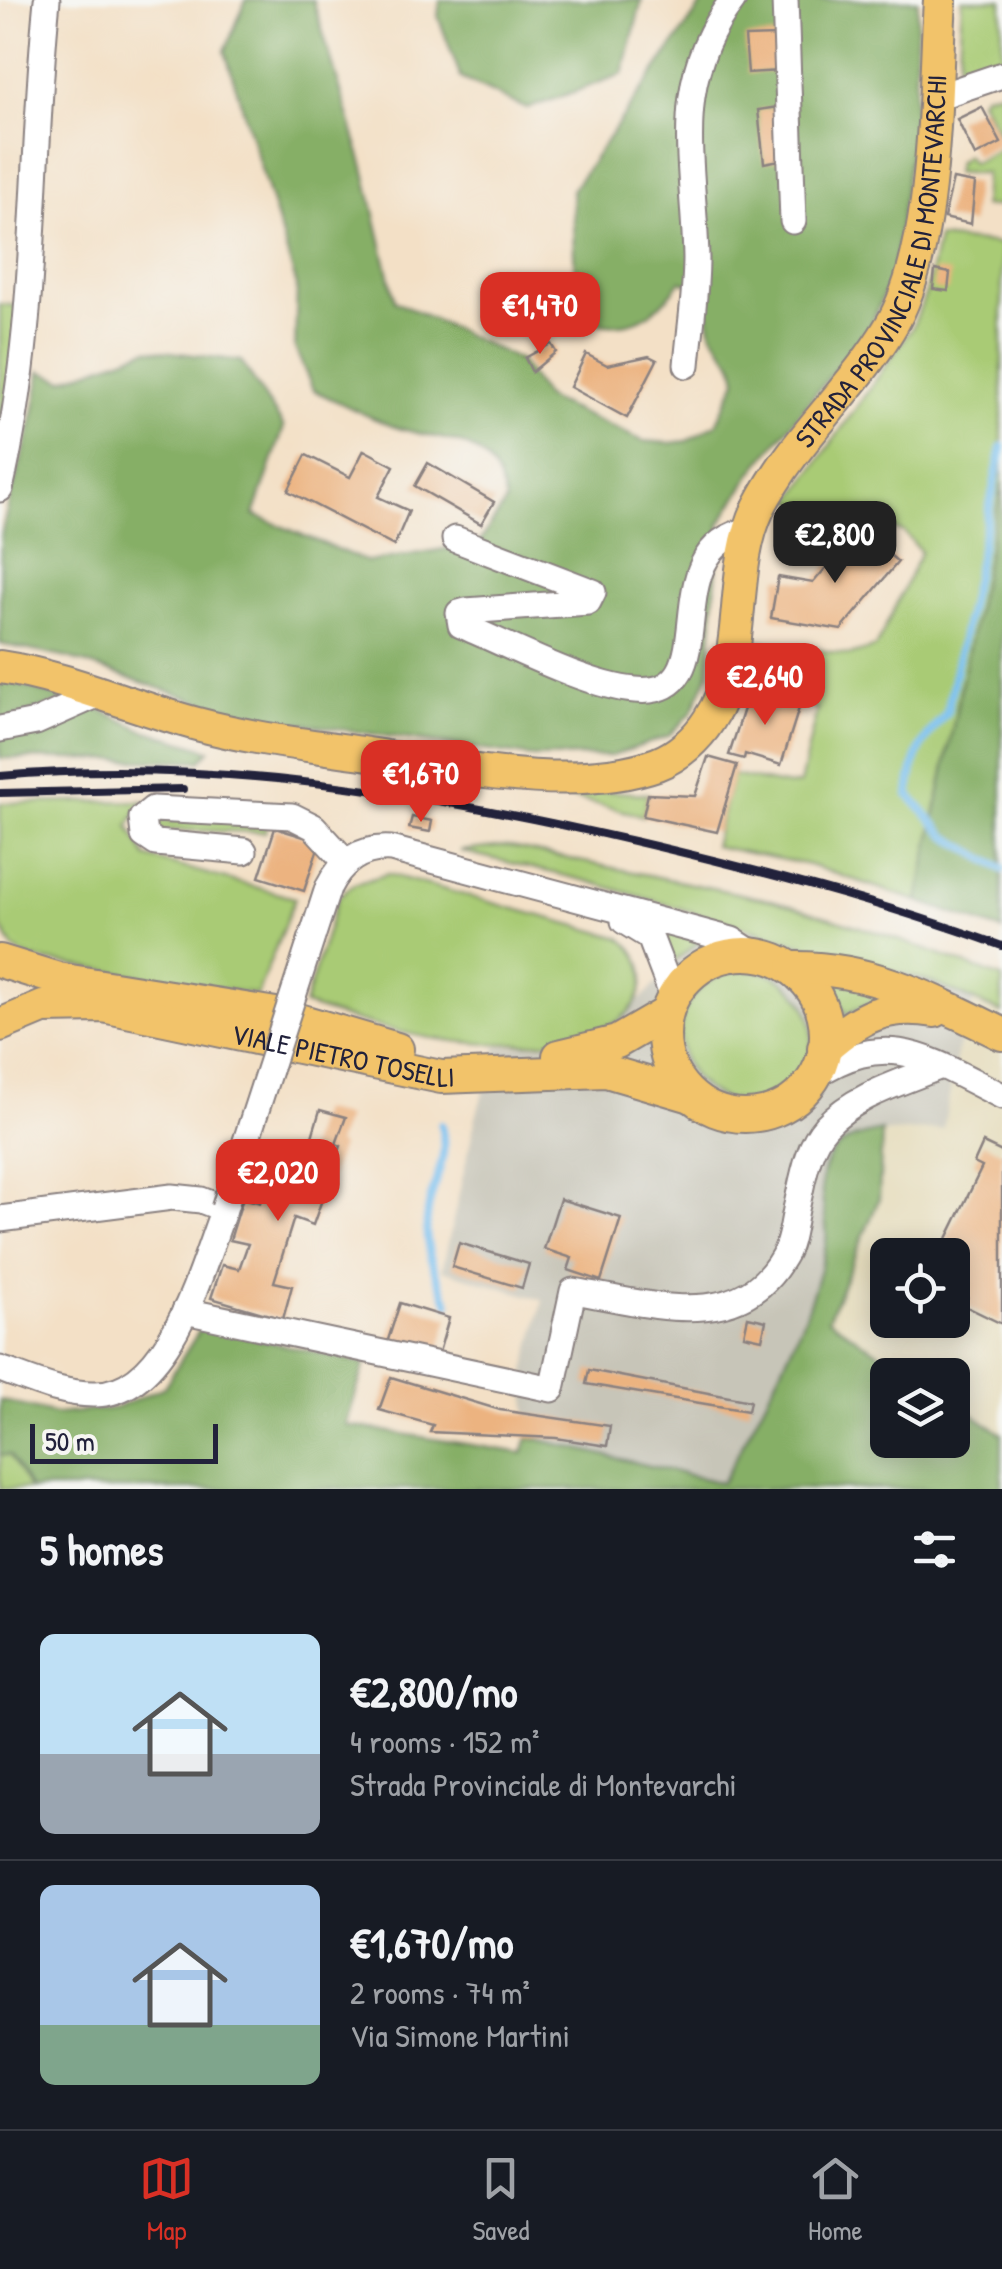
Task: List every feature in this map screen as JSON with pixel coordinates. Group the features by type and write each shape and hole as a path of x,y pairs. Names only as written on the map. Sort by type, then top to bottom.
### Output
{"main road":[{"name":"STRADA PROVINCIALE DI MONTEVARCHI","path":"0,666 216,729 383,756 562,776 647,766 687,745 716,707 728,671 740,568 750,530 790,458 878,346 903,302 921,227 940,0"},
{"name":"VIALE PIETRO TOSELLI","path":"0,961 58,978 282,1015 379,1044 473,1060 544,1058 596,1050 669,1006 686,980 710,964 755,954 794,968 828,969 900,986 1002,1034"},
{"path":"794,968 820,1004 820,1062"},
{"name":"VIALE PIETRO TOSELLI","path":"0,1025 43,1007 103,1006 440,1078 606,1071 691,1096 721,1114 762,1115 793,1101 851,1024 886,1008 964,1016"},
{"path":"669,1006 667,1060 691,1096"}],"street":[{"path":"0,490 18,410 30,303 47,0"},
{"path":"687,365 696,261 688,109 696,65 733,0"},
{"path":"785,0 793,222"},
{"path":"934,98 1002,75"},
{"path":"455,539 593,592 588,602 466,611 459,614 461,625 609,685 647,690 669,685 684,666 697,577 705,558 725,535 750,530"},
{"path":"0,729 36,722 99,694"},
{"path":"244,850 156,843 144,835 142,818 153,809 292,816 314,828 346,862"},
{"path":"0,1369 72,1392 113,1392 148,1372 185,1310 224,1209 328,888 346,862 365,852 391,849 732,940 755,954"},
{"path":"578,902 644,930 658,953 669,1006"},
{"path":"820,1062 882,1048 909,1052 1002,1096"},
{"path":"185,1310 552,1389 572,1292 698,1310 742,1298 771,1274 785,1255 811,1151 825,1127 861,1100 941,1066"},
{"path":"0,1219 172,1197 224,1209"}],"shaded area":[{"path":"752,930 933,983 974,1000 958,1049 943,1129 861,1134 820,1181 827,1244 800,1334 722,1483 528,1437 525,1371 543,1300 442,1270 476,1116 497,1047 549,1044 613,1026 700,941"},
{"path":"974,1000 1002,1013 1002,1434 970,1412 970,1358 887,1358 827,1319 879,1199 882,1131 943,1128 958,1049"}],"green space":[{"path":"246,0 313,0 364,167 395,301 519,360 546,398 643,441 670,443 687,441 716,424 737,380 734,365 712,333 702,289 681,281 659,307 636,321 609,324 576,318 572,190 705,0 918,0 914,124 894,269 872,323 752,473 720,524 709,673 692,712 669,736 612,756 533,757 241,715 68,658 0,644 1,536 34,413 40,371 63,380 148,349 241,361 284,427 254,515 368,562 479,543 506,502 489,462 477,451 447,439 392,426 313,390 295,348 297,286 225,51"},
{"path":"440,0 642,0 623,74 527,109 461,78 438,16"},
{"path":"962,0 1002,0 1002,69 958,76"},
{"path":"1002,91 1002,138 980,100 984,94"},
{"path":"1002,148 1002,206 983,206 985,173 955,173 957,163 966,155 972,163"},
{"path":"938,238 1002,244 1002,482 918,901 809,865 714,846 733,775 789,786 800,784 817,709 742,688 753,640 850,655 876,647 921,552 904,532 791,501 912,328 926,293"},
{"path":"0,304 20,306 0,458"},
{"path":"1002,482 1002,931 918,901"},
{"path":"0,678 67,700 0,722"},
{"path":"85,709 99,709 141,729 210,750 200,761 0,758 0,736"},
{"path":"560,788 648,794 643,816 557,794"},
{"path":"143,801 129,826 146,857 295,898 257,995 29,958 14,949 0,925 0,803"},
{"path":"268,820 265,832 160,830 155,821"},
{"path":"506,846 775,901 886,935 1002,978 1002,1013 933,983 587,881 460,851"},
{"path":"388,874 621,938 641,964 641,992 624,1016 595,1030 595,1036 517,1044 481,1044 413,1035 304,1005 338,897 354,884"},
{"path":"658,928 700,941 673,963"},
{"path":"746,970 771,975 793,989 807,1011 812,1036 807,1061 793,1083 771,1097 746,1102 721,1097 699,1083 685,1061 680,1036 685,1011 699,989 721,975"},
{"path":"829,977 892,993 846,1014"},
{"path":"882,1131 879,1199 828,1319 887,1358 870,1358 870,1458 970,1458 970,1412 1002,1434 1002,1489 30,1489 10,1455 0,1455 0,1400 56,1414 116,1408 164,1387 202,1326 365,1364 346,1425 523,1453 528,1437 722,1483 807,1311 825,1249 824,1169 834,1152 859,1136"},
{"path":"0,1455 10,1455 30,1489 0,1489"}],"building":[{"path":"777,36 780,71 748,73 745,37"},
{"path":"778,107 780,160 764,163 758,110"},
{"path":"982,107 1001,143 975,156 957,119"},
{"path":"953,179 975,183 971,224 944,218"},
{"path":"935,270 950,273 948,291 933,289"},
{"path":"551,344 556,352 532,372 525,358"},
{"path":"586,354 607,365 649,356 657,360 627,418 570,387"},
{"path":"364,450 394,466 378,497 409,511 394,546 288,491 306,455 350,477"},
{"path":"428,463 494,502 481,524 415,486"},
{"path":"859,529 898,562 841,630 771,618 778,577 813,583"},
{"path":"750,690 800,705 781,765 745,754 744,759 729,755"},
{"path":"708,757 737,765 717,832 643,816 648,794 695,796"},
{"path":"412,817 432,821 430,832 409,828"},
{"path":"275,828 320,842 304,891 259,877"},
{"path":"320,1110 346,1117 336,1144 341,1146 313,1225 294,1218 274,1282 292,1286 283,1319 211,1298 222,1265 239,1269 248,1244 230,1240 243,1198 260,1203 270,1169 300,1177"},
{"path":"983,1143 1002,1152 1002,1324 970,1308 970,1238 947,1238 982,1167 974,1163"},
{"path":"560,1199 621,1218 601,1281 568,1270 572,1258 544,1249"},
{"path":"459,1243 529,1264 522,1288 452,1267"},
{"path":"400,1303 449,1318 437,1359 385,1349"},
{"path":"748,1317 766,1321 762,1339 744,1335"},
{"path":"589,1370 750,1401 748,1411 586,1384"},
{"path":"391,1377 500,1410 610,1426 607,1446 556,1438 430,1432 433,1425 379,1410"}],"waterway":[{"path":"1002,447 947,712 920,750 909,795 946,836 1002,869"},
{"path":"441,1125 442,1160 430,1199 427,1236 434,1269 449,1303"}],"railway":[{"path":"0,776 80,771 161,772 241,776 401,795 560,825 730,864 867,901 1002,946"},
{"path":"0,793 183,789"}]}
